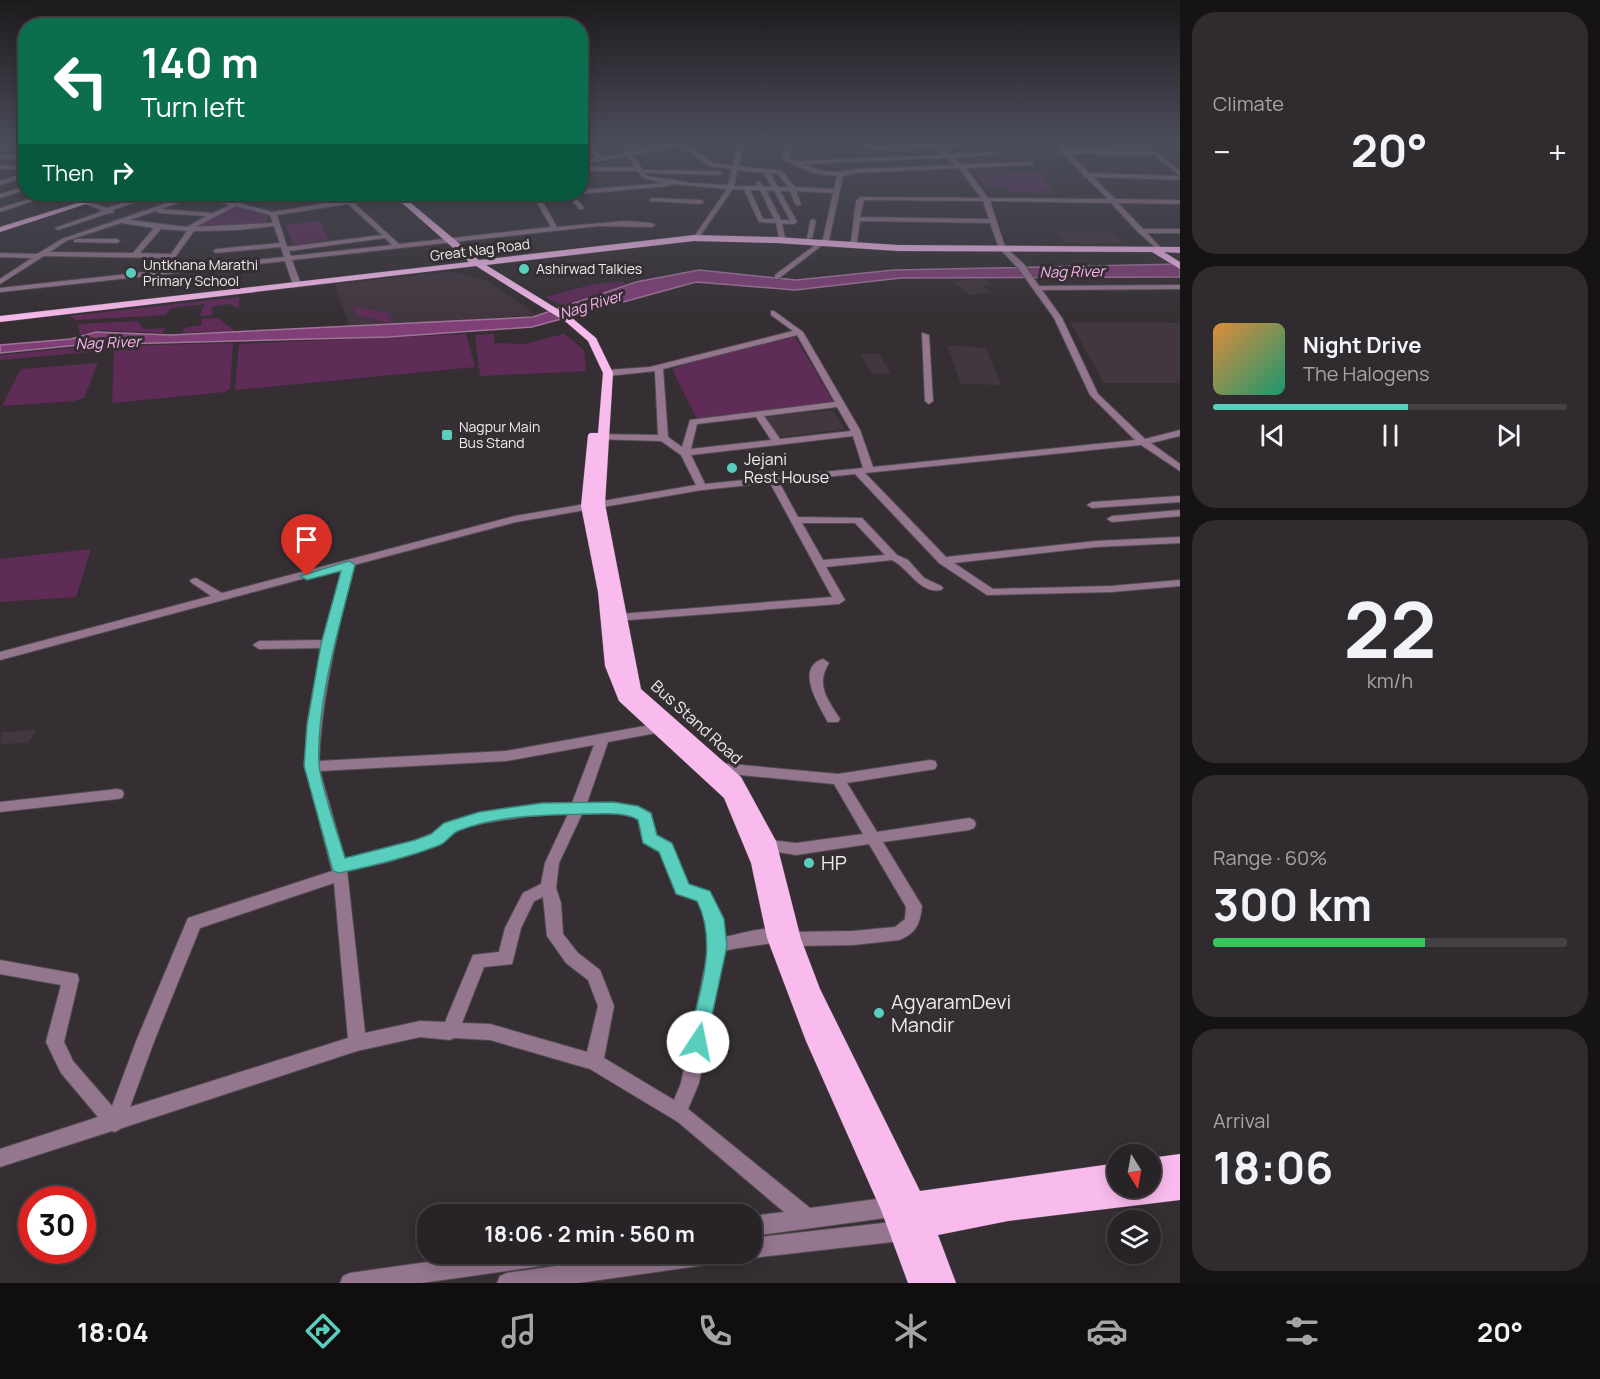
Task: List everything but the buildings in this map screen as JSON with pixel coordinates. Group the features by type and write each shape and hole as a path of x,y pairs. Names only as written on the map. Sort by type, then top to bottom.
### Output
{"main road":[{"path":"0,229 79,202"},
{"path":"0,229 87,202"},
{"path":"401,202 485,274 558,316 591,348 600,376 593,505 613,666 626,697 665,728 731,794 760,863 817,1041 943,1283"},
{"name":"Great Nag Road","path":"474,263 698,235 809,238 824,241 1003,249 1155,248 1179,258"},
{"name":"Great Nag Road","path":"0,317 702,238 1003,249"},
{"path":"1155,248 1179,258"},
{"path":"442,267 460,252 501,258"},
{"path":"497,276 512,260"},
{"path":"474,263 592,340 608,373 598,437"},
{"name":"Great Nag Road","path":"0,317 442,267"},
{"path":"442,267 485,274"},
{"name":"Bus Stand Road","path":"593,505 620,618 634,691 665,728 720,768 735,782 770,846 784,937"},
{"path":"1161,1169 1180,1166"},
{"path":"907,1217 1107,1177"},
{"path":"907,1217 1008,1209 1180,1188"},
{"path":"907,1217 921,1283"}],"street":[{"path":"0,210 26,202"},
{"path":"87,202 130,221 158,228 228,230 277,224"},
{"path":"58,228 132,202"},
{"path":"0,282 64,240 122,221 130,221 177,202"},
{"path":"232,202 273,214 350,202 397,246"},
{"path":"539,202 555,229"},
{"path":"576,202 580,208"},
{"path":"700,202 703,207 713,209"},
{"path":"698,235 719,202"},
{"path":"752,202 761,221 779,223 795,220 784,202"},
{"path":"768,202 779,223 782,237"},
{"path":"778,277 824,241 833,202"},
{"path":"854,242 859,202"},
{"path":"958,202 963,220"},
{"path":"986,202 991,221 1003,249 1021,266 1058,318 1094,395 1143,442 1180,468"},
{"path":"1104,202 1155,248"},
{"path":"1113,202 1155,248"},
{"path":"1113,202 1180,202"},
{"path":"164,272 189,229 237,203"},
{"path":"154,211 215,215"},
{"path":"273,214 296,282"},
{"path":"857,219 991,221"},
{"path":"106,254 130,221"},
{"path":"809,238 813,221"},
{"path":"0,290 555,229 616,223 652,225"},
{"path":"245,249 252,227"},
{"path":"135,255 158,228"},
{"path":"205,268 228,230"},
{"path":"1140,231 1180,231"},
{"path":"216,251 284,247 387,236"},
{"path":"64,240 117,241"},
{"path":"0,255 172,256"},
{"path":"1037,288 1180,287"},
{"path":"774,314 800,332 856,434 863,470 943,561 990,592 1111,589 1180,583"},
{"path":"608,373 659,367 800,332"},
{"path":"925,335 929,401"},
{"path":"659,367 663,438"},
{"path":"685,453 693,422 840,404"},
{"path":"758,414 777,442"},
{"path":"0,656 515,519 702,487 1143,442 1180,433"},
{"path":"685,453 856,434"},
{"path":"598,437 663,438 685,453 702,487"},
{"path":"620,618 839,600 773,480"},
{"path":"1092,505 1180,499"},
{"path":"1112,519 1180,513"},
{"path":"797,520 858,520 893,556 904,562 920,580 937,588"},
{"path":"943,561 1096,544 1180,540"},
{"path":"820,564 893,556"},
{"path":"349,565 328,644 314,725 312,766 339,871 357,1043"},
{"path":"196,580 218,596"},
{"path":"259,645 328,644"},
{"path":"823,663 816,670 814,681 832,719"},
{"path":"312,766 506,756 665,728"},
{"path":"594,1062 606,1006 594,975 572,958 555,936 553,903 548,888 552,862 576,810 603,740"},
{"path":"720,768 838,779 930,765"},
{"path":"717,946 745,939 853,938 899,933 912,922 914,906 838,779"},
{"path":"0,807 117,794"},
{"path":"115,1123 146,1039 194,923 437,839 450,827 479,819 542,809 613,808 638,812 646,817 649,838 666,848 682,890 704,896 710,906 715,919 717,946 690,1083 678,1112"},
{"path":"770,846 796,849 969,824"},
{"path":"450,1032 479,960 506,959 513,928 528,897 548,888"},
{"path":"0,967 71,979 55,1042 67,1067 115,1123"},
{"path":"0,1158 115,1123 357,1043 420,1029 490,1032 594,1062 678,1112 807,1218"},
{"path":"762,1225 807,1218 907,1217"},
{"path":"762,1247 809,1240 907,1217"},
{"path":"350,1283 484,1264"},
{"path":"507,1283 641,1264"}],"shaded area":[{"path":"236,205 267,214 268,224 192,227"},
{"path":"319,221 329,240 294,245 285,225"},
{"path":"1057,231 1112,232 1124,243 1066,243"},
{"path":"444,272 460,273 485,280 537,315 350,328 335,284"},
{"path":"983,278 992,285 982,286 990,292 969,295 953,282"},
{"path":"622,281 626,284 563,306 545,297 594,284"},
{"path":"239,297 239,308 229,304 211,307 213,315 200,316 204,304 171,308 166,315 76,320 69,316"},
{"path":"352,306 388,313 393,324 357,315"},
{"path":"218,318 235,331 183,333 184,328 202,325 201,319"},
{"path":"138,321 143,329 165,328 163,333 100,330 80,335 78,324"},
{"path":"1070,322 1180,323 1180,383 1104,383"},
{"path":"466,334 475,367 235,390 239,344"},
{"path":"494,334 494,343 524,344 564,334 584,350 586,371 480,376 475,335"},
{"path":"795,337 834,403 697,419 672,369 702,359"},
{"path":"233,343 230,389 225,392 112,403 114,350 0,360 0,355 82,347"},
{"path":"947,345 986,348 1001,385 961,384"},
{"path":"878,353 891,373 873,374 860,354"},
{"path":"98,363 84,398 74,401 2,406 21,369"},
{"path":"833,410 845,429 779,437 765,417"},
{"path":"91,549 76,597 0,602 0,559"},
{"path":"37,730 28,743 0,744 2,732"}],"water":[{"name":"Nag River","path":"1180,264 1180,277 901,278 795,290 696,282 532,327 388,337 79,345 0,353 0,345 71,339 96,332 171,335 533,317 636,282 699,270 796,280 894,270"}],"place":[{"name":"Ashirwad Talkies","path":"524,269"},
{"name":"Untkhana Marathi Primary School","path":"131,273"},
{"name":"Nagpur Main Bus Stand","path":"447,435"},
{"name":"Jejani Rest House","path":"732,468"},
{"name":"HP","path":"809,863"},
{"name":"AgyaramDevi Mandir","path":"879,1013"}],"route":[{"path":"307,576 349,565 328,644 314,725 312,766 339,866 388,856 421,845 437,839 450,827 479,819 542,809 613,808 638,812 646,817 649,838 666,848 682,890 704,896 715,919 717,946 698,1042"}]}
